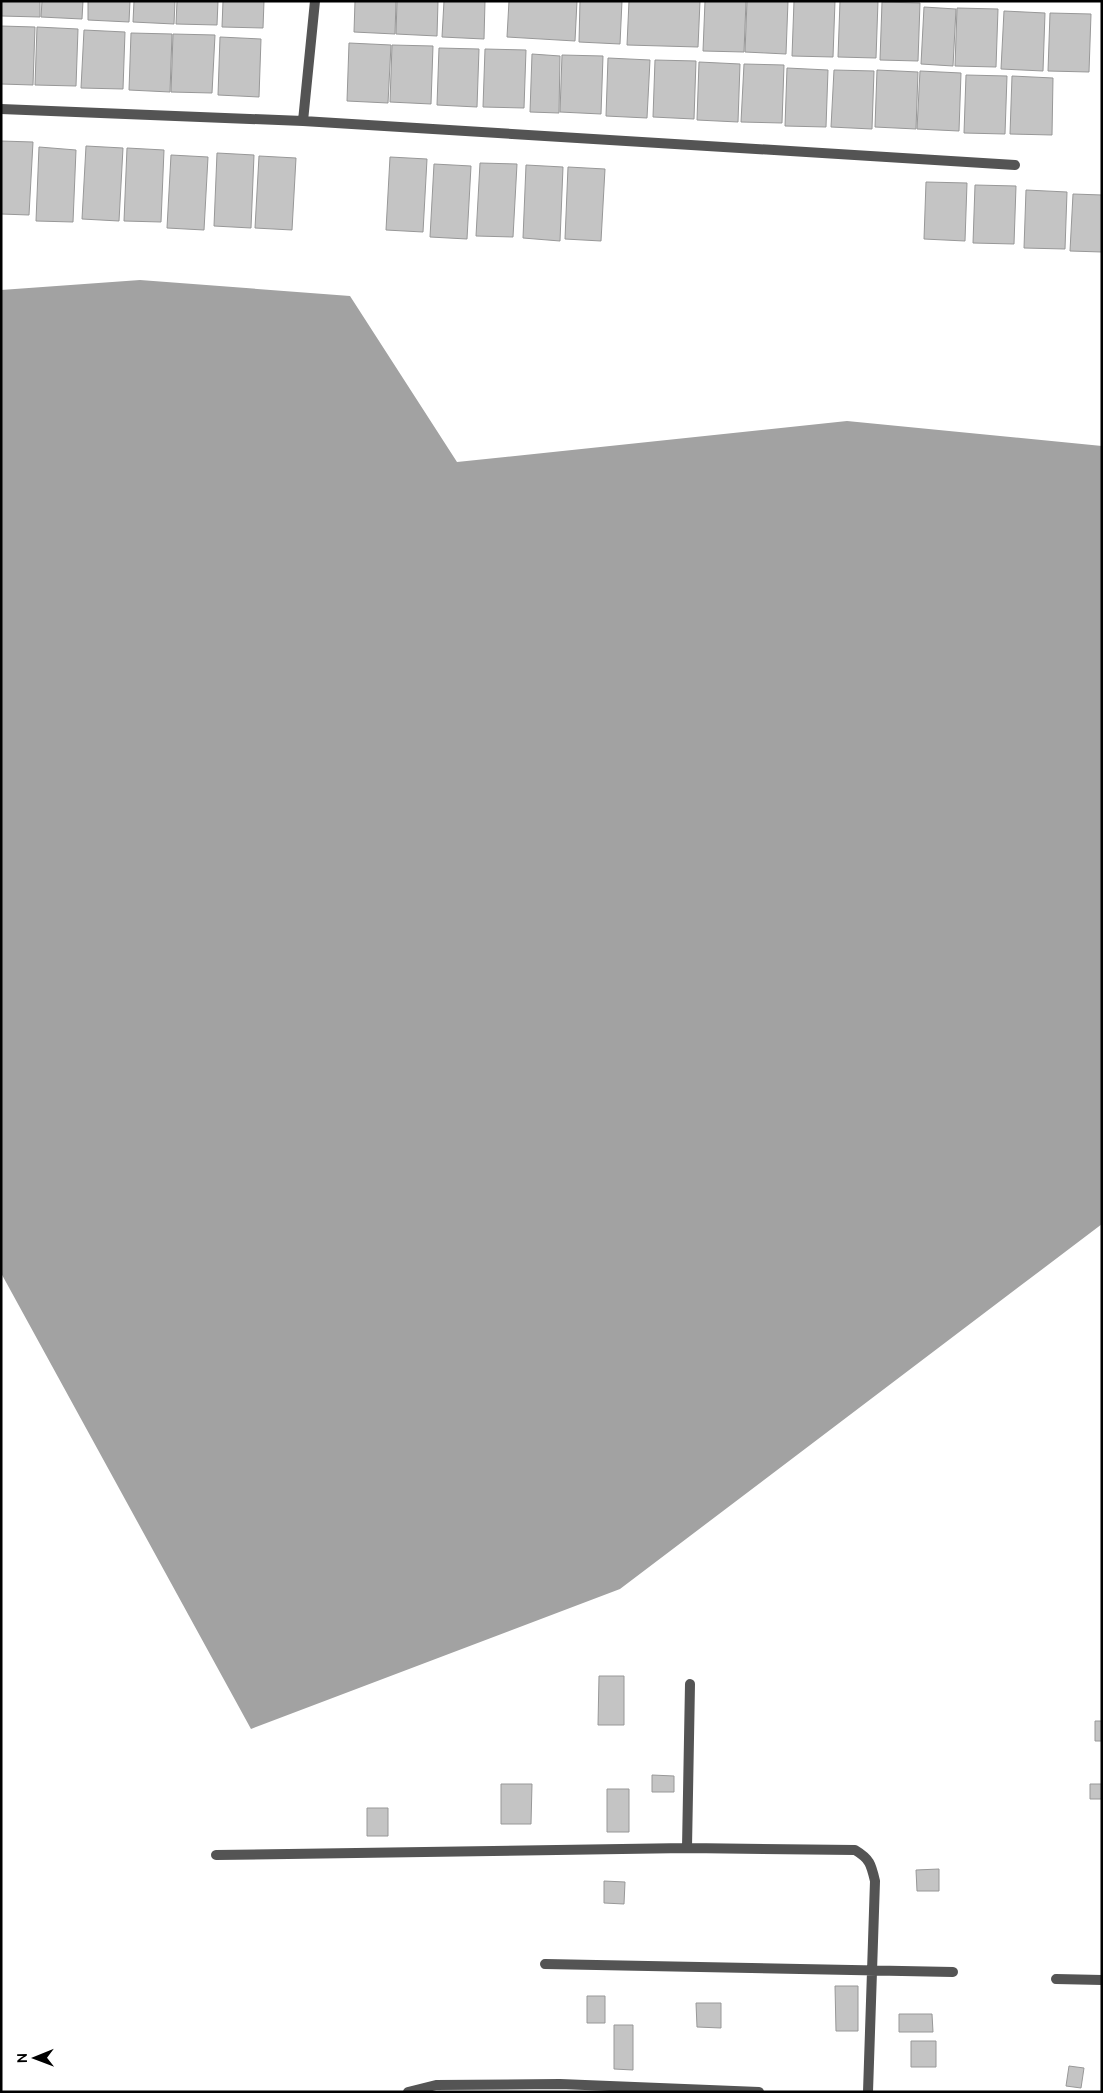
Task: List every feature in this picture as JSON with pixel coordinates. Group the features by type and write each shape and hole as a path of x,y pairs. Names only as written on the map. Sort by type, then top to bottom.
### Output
{"street":[{"path":"303,121 315,1"},
{"path":"1,109 303,121 1015,165"},
{"path":"687,1848 690,1684"},
{"path":"216,1855 687,1848 855,1850 866,1857 871,1866 875,1881 868,2092"},
{"path":"545,1964 953,1972"},
{"path":"1056,1979 1102,1980"},
{"path":"408,2092 436,2085 560,2084 759,2092"}],"shaded area":[{"path":"140,280 350,296 457,462 847,421 1102,446 1102,1224 620,1589 251,1729 1,1273 1,290"}],"building":[{"path":"1,1 40,1 40,17 1,16"},
{"path":"42,1 83,1 82,19 41,17"},
{"path":"88,1 130,1 129,22 88,20"},
{"path":"134,1 175,1 174,24 133,22"},
{"path":"177,1 218,1 217,25 176,24"},
{"path":"223,1 264,1 263,28 222,27"},
{"path":"355,1 396,1 395,34 354,32"},
{"path":"397,1 438,1 437,36 396,34"},
{"path":"444,1 485,1 484,39 442,37"},
{"path":"509,1 577,1 575,41 507,37"},
{"path":"580,1 622,1 620,44 579,42"},
{"path":"629,1 700,1 698,47 627,45"},
{"path":"705,1 746,1 744,52 703,51"},
{"path":"747,1 788,1 786,54 745,52"},
{"path":"794,1 835,1 833,57 792,56"},
{"path":"840,1 878,1 876,58 838,57"},
{"path":"882,2 920,3 918,61 880,60"},
{"path":"924,7 956,9 953,66 921,64"},
{"path":"957,8 998,9 996,67 955,66"},
{"path":"1004,11 1045,13 1043,71 1001,69"},
{"path":"1050,13 1091,14 1089,72 1048,71"},
{"path":"1,26 35,27 33,85 1,84"},
{"path":"37,27 78,29 76,86 35,85"},
{"path":"84,30 125,32 123,89 81,88"},
{"path":"131,33 172,34 170,92 129,90"},
{"path":"173,34 215,35 212,93 171,92"},
{"path":"220,37 261,39 259,97 218,95"},
{"path":"349,43 391,45 388,103 347,101"},
{"path":"392,45 433,46 431,104 390,102"},
{"path":"439,48 479,49 477,107 437,105"},
{"path":"485,49 526,50 524,108 483,107"},
{"path":"532,54 560,56 559,113 530,112"},
{"path":"562,55 603,56 601,114 560,112"},
{"path":"608,58 650,60 647,118 606,116"},
{"path":"655,60 696,61 694,119 653,117"},
{"path":"699,62 740,64 738,122 697,120"},
{"path":"744,64 784,65 782,123 741,122"},
{"path":"787,68 828,70 826,127 785,126"},
{"path":"834,70 874,71 872,129 831,127"},
{"path":"877,70 918,72 916,129 875,127"},
{"path":"920,71 961,73 959,131 917,129"},
{"path":"966,75 1007,76 1005,134 964,133"},
{"path":"1012,76 1053,78 1052,135 1010,134"},
{"path":"1,141 33,142 29,215 1,214"},
{"path":"86,146 123,148 119,221 82,219"},
{"path":"39,147 76,150 73,222 36,221"},
{"path":"127,148 164,150 161,222 124,221"},
{"path":"217,153 254,155 251,228 214,226"},
{"path":"171,155 208,157 204,230 167,228"},
{"path":"259,156 296,158 292,230 255,228"},
{"path":"390,157 427,159 423,232 386,230"},
{"path":"480,163 517,164 513,237 476,236"},
{"path":"434,164 471,166 467,239 430,237"},
{"path":"526,165 563,167 560,241 523,238"},
{"path":"568,167 605,169 601,241 565,239"},
{"path":"926,182 967,183 965,241 924,239"},
{"path":"975,185 1016,186 1014,244 973,243"},
{"path":"1026,190 1067,192 1065,249 1024,248"},
{"path":"1073,194 1102,195 1102,252 1070,251"},
{"path":"599,1676 624,1676 624,1725 598,1725"},
{"path":"1095,1721 1102,1721 1102,1741 1095,1741"},
{"path":"652,1775 674,1776 674,1792 652,1792"},
{"path":"501,1784 532,1784 531,1824 501,1824"},
{"path":"1090,1784 1102,1784 1102,1799 1090,1799"},
{"path":"607,1789 629,1789 629,1832 607,1832"},
{"path":"367,1808 388,1808 388,1836 367,1836"},
{"path":"939,1869 939,1891 917,1891 916,1870"},
{"path":"604,1881 625,1882 624,1904 604,1903"},
{"path":"835,1986 858,1986 858,2031 836,2031"},
{"path":"587,1996 605,1996 605,2023 587,2023"},
{"path":"696,2003 721,2003 721,2028 697,2027"},
{"path":"899,2014 932,2014 933,2032 899,2032"},
{"path":"614,2025 633,2025 633,2070 614,2069"},
{"path":"911,2041 936,2041 936,2067 911,2067"},
{"path":"1069,2066 1084,2068 1081,2088 1066,2086"}]}
